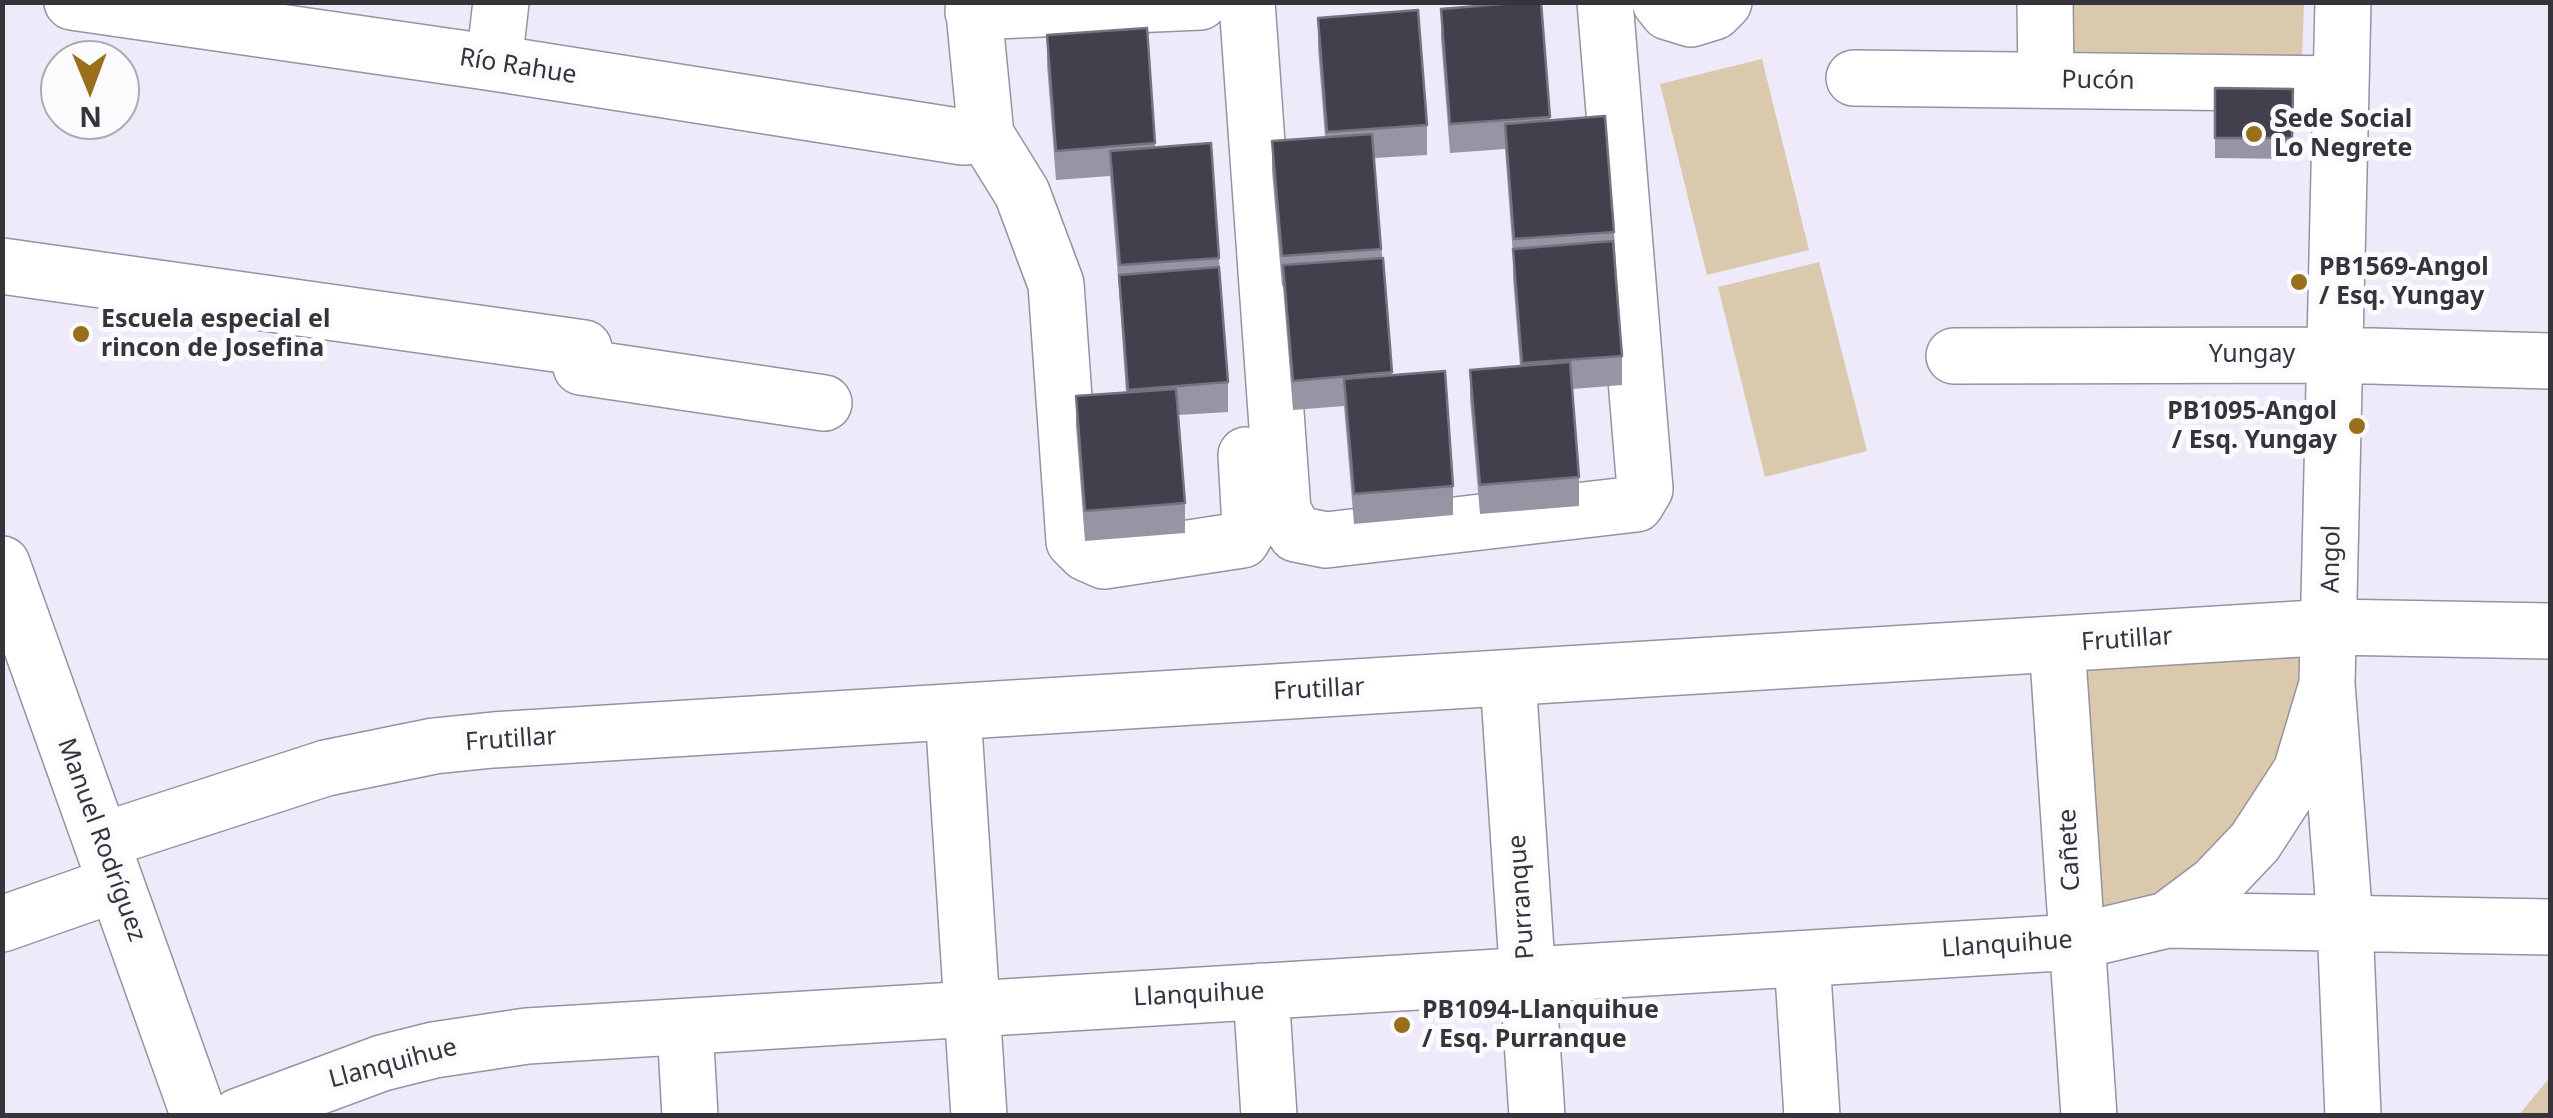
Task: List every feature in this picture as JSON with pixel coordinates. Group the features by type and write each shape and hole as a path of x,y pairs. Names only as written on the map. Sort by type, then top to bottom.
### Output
{"street":[{"path":"494,63 501,2"},
{"path":"1200,2 973,7 975,136 1022,192 1056,284 1074,541 1086,553 1104,561 1242,540 1250,526 1218,61"},
{"path":"1247,2 1282,511 1296,534 1326,540 1636,504 1645,489 1605,2"},
{"path":"1660,2 1668,12 1692,19 1714,12 1724,2"},
{"path":"2045,2 2046,80"},
{"name":"Angol","path":"2343,2 2327,684 2345,923 2353,1116"},
{"name":"Río Rahue","path":"90,4 975,136"},
{"name":"Pucón","path":"1854,78 2341,84"},
{"path":"2,266 584,348 581,367 824,403"},
{"name":"Yungay","path":"1954,356 2335,355 2550,361"},
{"name":"Manuel Rodríguez","path":"6,584 199,1116"},
{"name":"Frutillar","path":"2,924 109,863 326,768 434,746 2331,627 2550,630"},
{"name":"Cañete","path":"2057,644 2089,1116"},
{"name":"Purranque","path":"1508,679 1538,1116"},
{"name":"Llanquihue","path":"2167,920 2216,884 2255,842 2301,771 2327,684"},
{"path":"954,712 979,1116"},
{"name":"Llanquihue","path":"239,1116 330,1080 434,1050 528,1036 2076,942 2167,920 2550,927"},
{"path":"1802,958 1812,1116"},
{"path":"1262,991 1268,1116"},
{"path":"685,1026 690,1116"}],"shaded area":[{"path":"2065,3 2304,3 2302,58 2065,58"},
{"path":"1762,59 1809,250 1707,275 1660,84"},
{"path":"1819,262 1867,451 1765,477 1718,287"},
{"path":"2306,648 2260,818 2153,900 2107,909 2094,904 2076,660"},
{"path":"2550,1077 2550,1115 2519,1115"}],"building":[{"path":"1541,2 1550,117 1450,124 1441,9"},
{"path":"1418,10 1427,125 1327,132 1318,18"},
{"path":"1147,28 1155,143 1056,151 1047,35"},
{"path":"2215,88 2293,89 2292,138 2215,138"},
{"path":"1605,116 1614,232 1514,239 1505,124"},
{"path":"1372,134 1381,249 1282,256 1272,141"},
{"path":"1211,143 1219,258 1120,265 1110,151"},
{"path":"1613,241 1622,356 1522,363 1513,249"},
{"path":"1383,258 1392,372 1293,381 1283,265"},
{"path":"1219,267 1228,382 1128,390 1119,275"},
{"path":"1570,362 1579,477 1480,485 1470,370"},
{"path":"1445,371 1453,486 1354,494 1344,379"},
{"path":"1176,389 1185,503 1085,511 1076,396"}],"place":[{"name":"Sede Social Lo Negrete","path":"2254,134"},
{"name":"PB1569-Angol / Esq. Yungay","path":"2299,282"},
{"name":"Escuela especial el rincon de Josefina","path":"81,334"},
{"name":"PB1095-Angol / Esq. Yungay","path":"2357,426"},
{"name":"PB1094-Llanquihue / Esq. Purranque","path":"1402,1025"}]}
